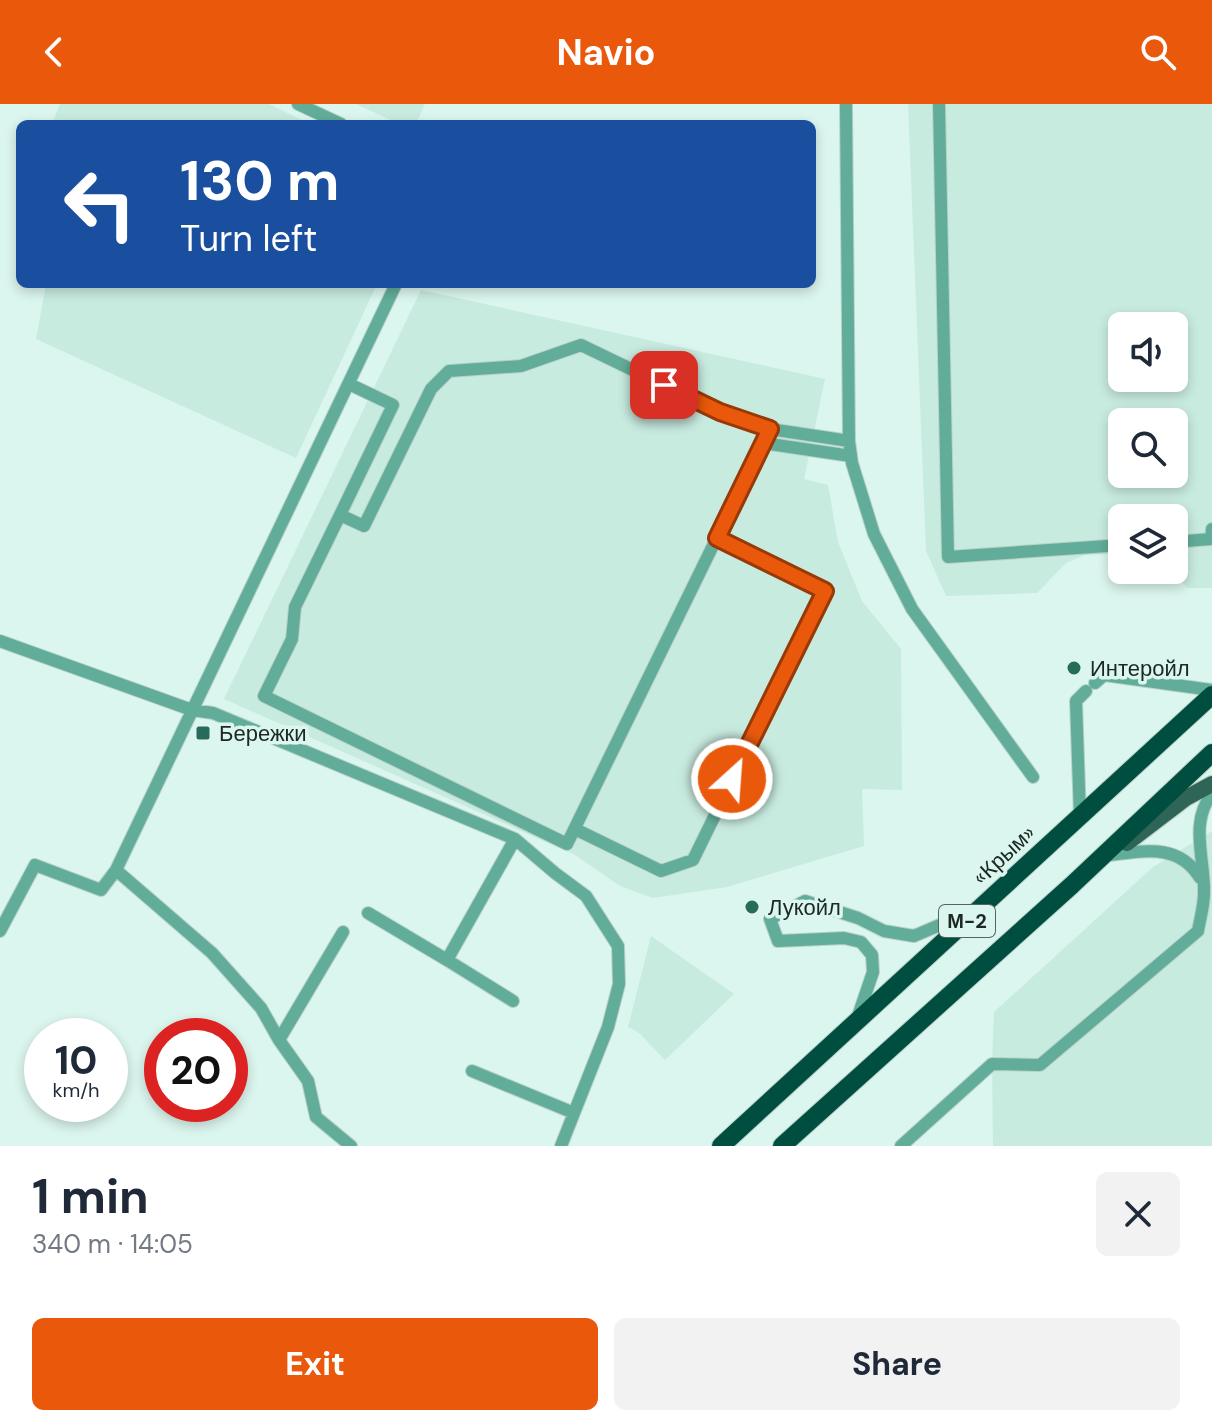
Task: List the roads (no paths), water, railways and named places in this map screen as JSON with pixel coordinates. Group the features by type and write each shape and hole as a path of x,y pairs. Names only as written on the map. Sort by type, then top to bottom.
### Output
{"highway":[{"name":"«Крым»","path":"721,1146 1212,692"},
{"name":"М-2","path":"782,1146 1072,885 1212,753"}],"main road":[{"path":"1072,885 1186,798 1212,784"}],"street":[{"path":"298,104 332,120"},
{"path":"846,104 851,456 874,534 912,609 1033,777"},
{"path":"939,104 948,557 1108,546"},
{"path":"0,931 35,865 101,890 116,870 394,288"},
{"path":"340,515 364,526 431,389 449,371 521,366 581,345 720,412 770,429 849,441"},
{"path":"349,384 393,405 295,607 292,639 264,696 567,844 770,429"},
{"path":"763,443 851,456"},
{"path":"1188,541 1211,539 1212,529"},
{"path":"575,829 661,871 693,860 825,591 717,538"},
{"path":"0,641 192,710 213,713 515,839 586,896 618,946 619,984 608,1027 561,1146"},
{"path":"1080,817 1076,701 1104,675 1212,692"},
{"path":"901,1146 992,1064 1040,1065 1198,931 1204,894 1200,829 1202,811 1212,794"},
{"path":"447,960 515,839"},
{"path":"1110,855 1167,851 1192,864 1203,882"},
{"path":"116,870 212,953 261,1008 308,1081 316,1117 351,1146"},
{"path":"856,1022 873,972 872,955 861,942 844,938 778,941 770,919 805,901 858,918 884,931 914,936 984,906"},
{"path":"368,913 513,1001"},
{"path":"279,1040 343,932"},
{"path":"472,1071 574,1113"}],"place":[{"name":"Интеройл","path":"1074,668"},
{"name":"Бережки","path":"203,733"},
{"name":"Лукойл","path":"752,907"}]}
